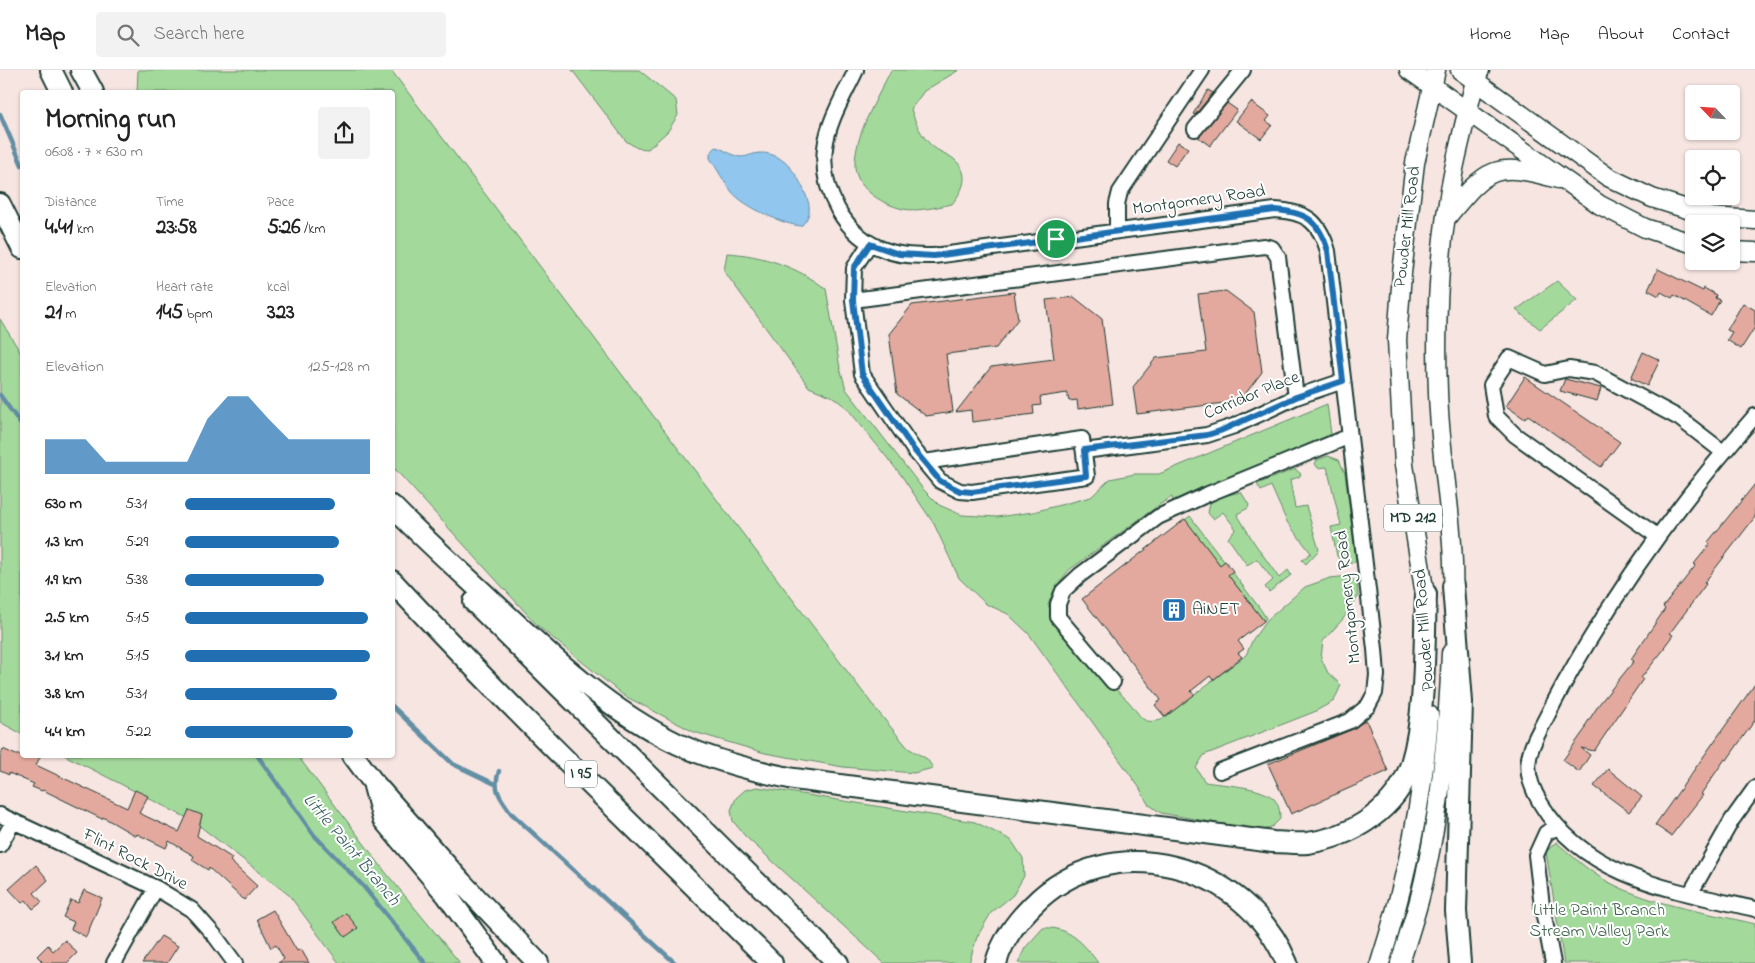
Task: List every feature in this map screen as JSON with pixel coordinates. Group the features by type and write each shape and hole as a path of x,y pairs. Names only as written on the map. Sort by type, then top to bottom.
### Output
{"highway":[{"path":"52,70 61,90"},
{"path":"81,70 92,90"},
{"path":"0,204 20,244"},
{"path":"395,509 560,665 602,699 648,728 678,744 718,761 794,779 1273,842 1306,843 1332,837 1356,828 1382,810 1398,790 1410,766 1416,738 1423,676 1426,594"},
{"path":"395,524 838,963"},
{"name":"I 95","path":"395,584 563,757 772,963"},
{"path":"1454,586 1462,702 1456,911 1460,963"},
{"path":"355,758 373,782 462,883 538,963"},
{"path":"373,782 383,819 446,894 496,963"},
{"path":"996,963 999,951 1018,921 1043,895 1071,878 1104,865 1139,861 1173,866 1204,876 1234,894 1260,920 1287,963"}],"main road":[{"path":"1409,70 1434,78 1468,110 1600,205 1644,228 1685,241"},
{"path":"1460,70 1478,76 1608,177 1652,198 1712,217 1755,220"},
{"name":"Powder Mill Road","path":"1400,963 1420,898 1435,827 1444,762 1449,701 1454,586 1451,524 1438,395 1436,344 1440,278 1454,170 1478,76"},
{"name":"Powder Mill Road","path":"1380,963 1401,894 1416,825 1426,759 1430,700 1430,645 1426,594 1404,465 1397,340 1407,217 1415,163 1434,78"},
{"path":"1447,218 1471,188 1494,172 1508,169 1524,170 1569,182"},
{"path":"1740,251 1755,252"}],"street":[{"name":"Montgomery Road","path":"856,70 830,127 825,148 825,170 829,190 838,210 852,228 870,244 899,254 934,256 1275,210 1302,214 1314,222 1323,235 1328,251 1375,649 1375,693 1368,706 1350,720 1220,771"},
{"path":"1117,231 1116,204 1120,192 1202,70"},
{"path":"1195,129 1243,70"},
{"path":"870,244 854,268 853,300 862,374 874,394 924,462 940,481 948,487 972,492 1086,476 1082,439 924,462"},
{"path":"853,300 1264,246 1272,248 1278,257 1296,397"},
{"path":"1657,536 1515,435 1496,416 1491,385 1509,358 1545,374 1569,369 1595,373 1679,418 1723,452"},
{"name":"Corridor Place","path":"1084,450 1207,435 1234,426 1296,397 1343,381"},
{"path":"1755,416 1723,452 1657,536 1610,606 1580,656 1533,743 1529,758 1530,779 1538,799 1557,827 1590,855 1613,870 1644,881 1755,909"},
{"path":"1113,682 1058,617 1058,604 1063,591 1115,548 1174,509 1350,436"},
{"path":"1690,894 1732,820 1755,788"},
{"name":"Flint Rock Drive","path":"0,815 156,888 192,910 235,963"},
{"path":"0,845 13,822"},
{"path":"1553,963 1542,906 1536,855 1546,832 1557,827"},
{"path":"114,963 156,888"}],"green space":[{"path":"138,70 391,70 875,708 908,748 927,759 933,768 914,773 843,767 765,753 694,732 623,695 538,626 395,469 395,90 137,90"},
{"path":"572,70 639,70 676,100 678,115 668,131 648,149 637,148 626,141"},
{"path":"891,70 959,70 924,91 911,109 919,129 928,142 934,148 953,158 963,171 964,182 962,188 952,204 921,210 895,207 870,193 859,179 855,162 860,138"},
{"path":"727,253 753,256 779,263 804,274 826,289 840,368 846,389 923,489 939,505 962,515 997,517 1033,512 1091,497 1110,479 1135,474 1159,474 1327,404 1331,434 1173,502 1172,497 1069,570 1054,590 1048,605 1073,645 1128,701 1141,717 1152,721 1161,720 1246,655 1253,639 1267,620 1305,587 1330,578 1349,576 1357,583 1358,597 1343,619 1323,641 1321,658 1328,673 1341,685 1334,701 1314,712 1204,755 1196,768 1205,782 1250,788 1273,798 1278,805 1280,819 1273,826 1262,831 1161,813 1148,804 1139,787 1029,634 1008,614 986,604 959,578 934,524 901,475 847,408 833,397 809,387 724,271"},
{"path":"1557,281 1577,300 1540,329 1516,310"},
{"path":"0,319 20,352 20,733 0,722"},
{"path":"1328,456 1339,460 1345,473 1356,562 1342,563 1337,556 1331,527 1341,525 1327,467 1318,468 1315,464 1317,460"},
{"path":"1295,469 1301,474 1299,477 1290,480 1295,508 1306,506 1319,550 1306,564 1302,560 1311,553 1287,522 1271,486 1261,491 1257,484"},
{"path":"1241,492 1249,505 1248,508 1237,514 1253,541 1279,578 1288,570 1291,575 1269,592 1265,587 1273,580 1257,559 1247,565 1228,538 1236,529 1223,512 1213,519 1208,513 1210,503 1223,496"},
{"path":"1190,516 1261,610 1266,618 1264,621 1185,520"},
{"path":"70,758 299,758 387,874 460,963 339,963 289,895 193,821"},
{"path":"757,787 975,822 1011,840 1023,858 1024,876 1013,895 991,913 977,937 969,963 884,963 745,836 733,821 731,810 736,798 745,790"},
{"name":"Little Paint Branch Stream Valley Park","path":"1556,842 1598,876 1635,894 1675,906 1755,924 1755,963 1564,963 1546,852"},
{"path":"1043,928 1060,930 1075,937 1098,963 1018,963 1025,948"}],"water":[{"path":"716,147 744,157 757,153 769,154 784,162 796,175 808,202 809,213 804,223 801,226 785,222 754,209 737,197 726,184 710,158 710,153"}],"building":[{"path":"1208,90 1213,93 1195,115 1193,114"},
{"path":"1251,102 1270,116 1266,121 1272,125 1261,139 1236,121"},
{"path":"1227,103 1237,110 1210,146 1198,137"},
{"path":"1178,142 1188,148 1175,166 1166,160"},
{"path":"1658,269 1703,291 1704,288 1716,295 1715,298 1720,300 1711,316 1674,295 1672,298 1661,292 1659,296 1648,290"},
{"path":"1226,291 1254,312 1262,372 1240,401 1137,414 1133,387 1156,358 1206,352 1198,294"},
{"path":"1014,292 1018,319 996,348 946,354 953,412 926,416 897,394 889,334 912,305"},
{"path":"1074,297 1102,319 1113,404 1078,409 1077,400 1069,401 1067,393 1040,397 1041,405 1033,406 1034,414 972,422 971,410 956,412 991,367 1054,359 1046,300"},
{"path":"1743,303 1755,310 1755,327 1741,349 1727,340 1732,332 1727,330"},
{"path":"1643,352 1660,360 1647,386 1631,378"},
{"path":"1525,377 1620,442 1601,467 1528,415 1525,419 1506,406"},
{"path":"1565,379 1601,388 1597,401 1560,391"},
{"path":"1755,484 1755,517 1704,583 1706,584 1670,633 1673,635 1665,648 1641,678 1643,679 1594,751 1581,748 1590,755 1579,772 1563,760 1586,728 1585,726 1600,703 1634,661 1631,659 1665,609 1663,607 1696,565 1694,564 1710,544 1708,542"},
{"name":"AiNET","path":"1185,519 1220,565 1225,561 1233,571 1228,575 1264,621 1238,641 1244,649 1238,653 1242,657 1213,680 1210,676 1191,691 1194,695 1165,717 1155,705 1161,700 1082,599"},
{"path":"1755,684 1755,720 1727,760 1725,759 1701,794 1703,795 1671,836 1655,825"},
{"path":"1366,720 1388,771 1291,814 1268,764 1353,729"},
{"path":"3,749 20,755 20,758 40,758 36,765 127,808 135,790 148,796 139,813 179,832 189,810 202,815 197,836 232,858 230,861 257,886 244,900 209,868 208,870 192,860 194,856 169,841 166,848 137,834 136,836 103,817 102,819 43,790 32,787 34,784 0,771 0,757"},
{"path":"1608,769 1642,797 1629,812 1594,786"},
{"path":"36,865 48,880 34,893 42,902 33,909 26,900 22,903 9,889"},
{"path":"84,890 102,898 86,937 71,929 74,922 63,917 71,900 78,903"},
{"path":"273,910 297,951 301,949 309,963 278,963 284,959 276,945 271,948 257,919"},
{"path":"346,913 358,928 345,937 334,922"},
{"path":"161,936 178,946 167,963 142,963"},
{"path":"65,940 77,953 67,963 40,963 42,961 37,956 48,945 53,951"}],"waterway":[{"path":"0,114 20,160"},
{"name":"Little Paint Branch","path":"0,395 20,423"},
{"path":"395,709 453,764 495,784"},
{"name":"Little Paint Branch","path":"259,758 314,835 364,887 425,963"},
{"path":"499,771 497,789 511,813 675,963"}],"place":[{"name":"AiNET","path":"1174,610"}],"route":[{"path":"1275,210 1302,214 1314,222 1323,235 1328,251 1343,381 1296,397 1234,426 1207,435 1084,450 1086,476 972,492 948,487 940,481 914,450 862,374 853,300 854,268 870,244 899,254 934,256 1056,239 1275,210"}]}
